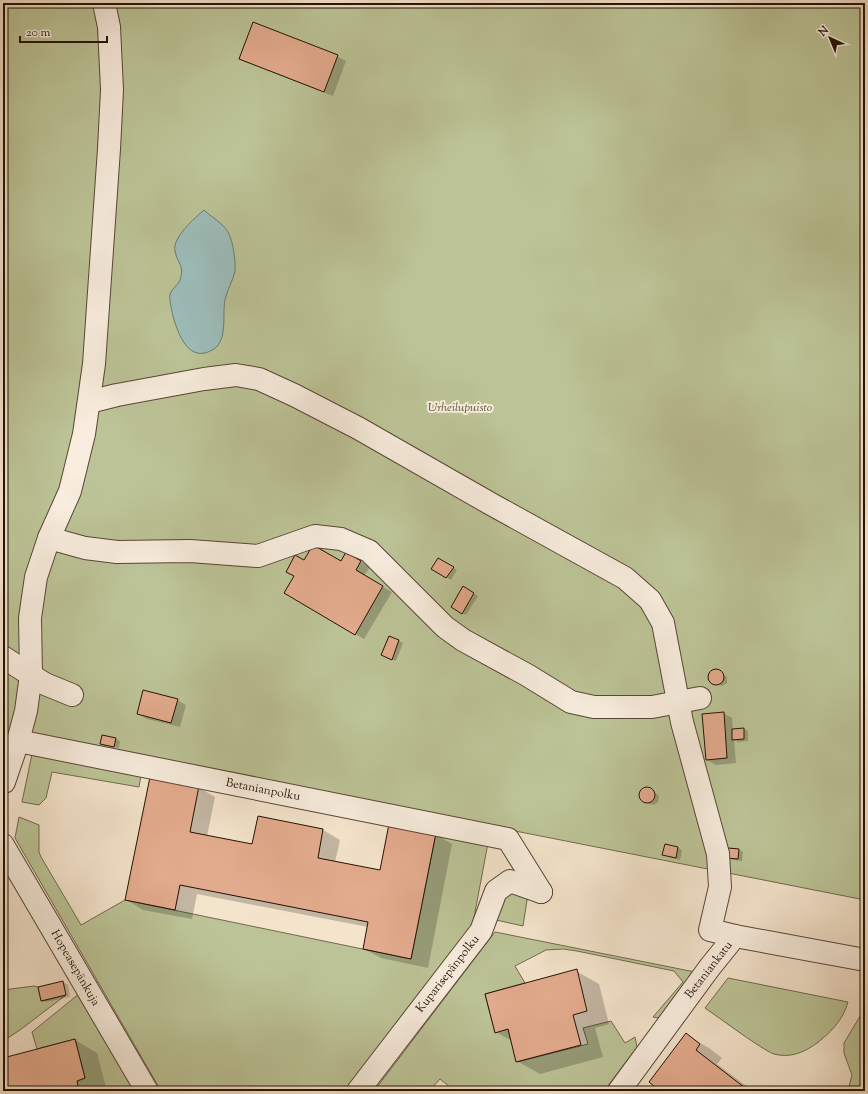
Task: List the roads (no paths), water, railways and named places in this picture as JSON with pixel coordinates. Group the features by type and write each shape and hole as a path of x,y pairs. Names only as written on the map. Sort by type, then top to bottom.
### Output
{"street":[{"path":"4,785 26,711 31,675 30,618 36,577 49,538 70,491 84,434 95,356 112,90 109,28 104,3"},
{"path":"89,402 117,395 204,379 236,375 259,379 358,428 625,578 650,600 663,623 682,722 718,854 720,887 710,930 735,936"},
{"path":"49,538 84,548 118,552 190,551 258,556 315,536 341,539 369,552 445,627 463,640 527,675 571,702 594,707 652,707 700,698"},
{"path":"3,657 45,684 72,695"},
{"name":"Betanianpolku","path":"18,741 508,839 541,892"},
{"name":"Hopeasepänkuja","path":"3,845 147,1091"},
{"name":"Kuparisepänpolku","path":"358,1091 481,931 496,892 510,881 541,892"},
{"name":"Betaniankatu","path":"619,1091 710,967 735,936 865,960"}],"water":[{"path":"204,210 220,223 228,232 235,257 235,271 225,300 224,326 221,339 214,349 205,353 198,353 191,350 186,345 178,331 173,316 170,297 173,289 180,280 182,271 175,251 177,240 185,228"}],"park label":[{"name":"Urheilupuisto","path":"460,408"}]}
